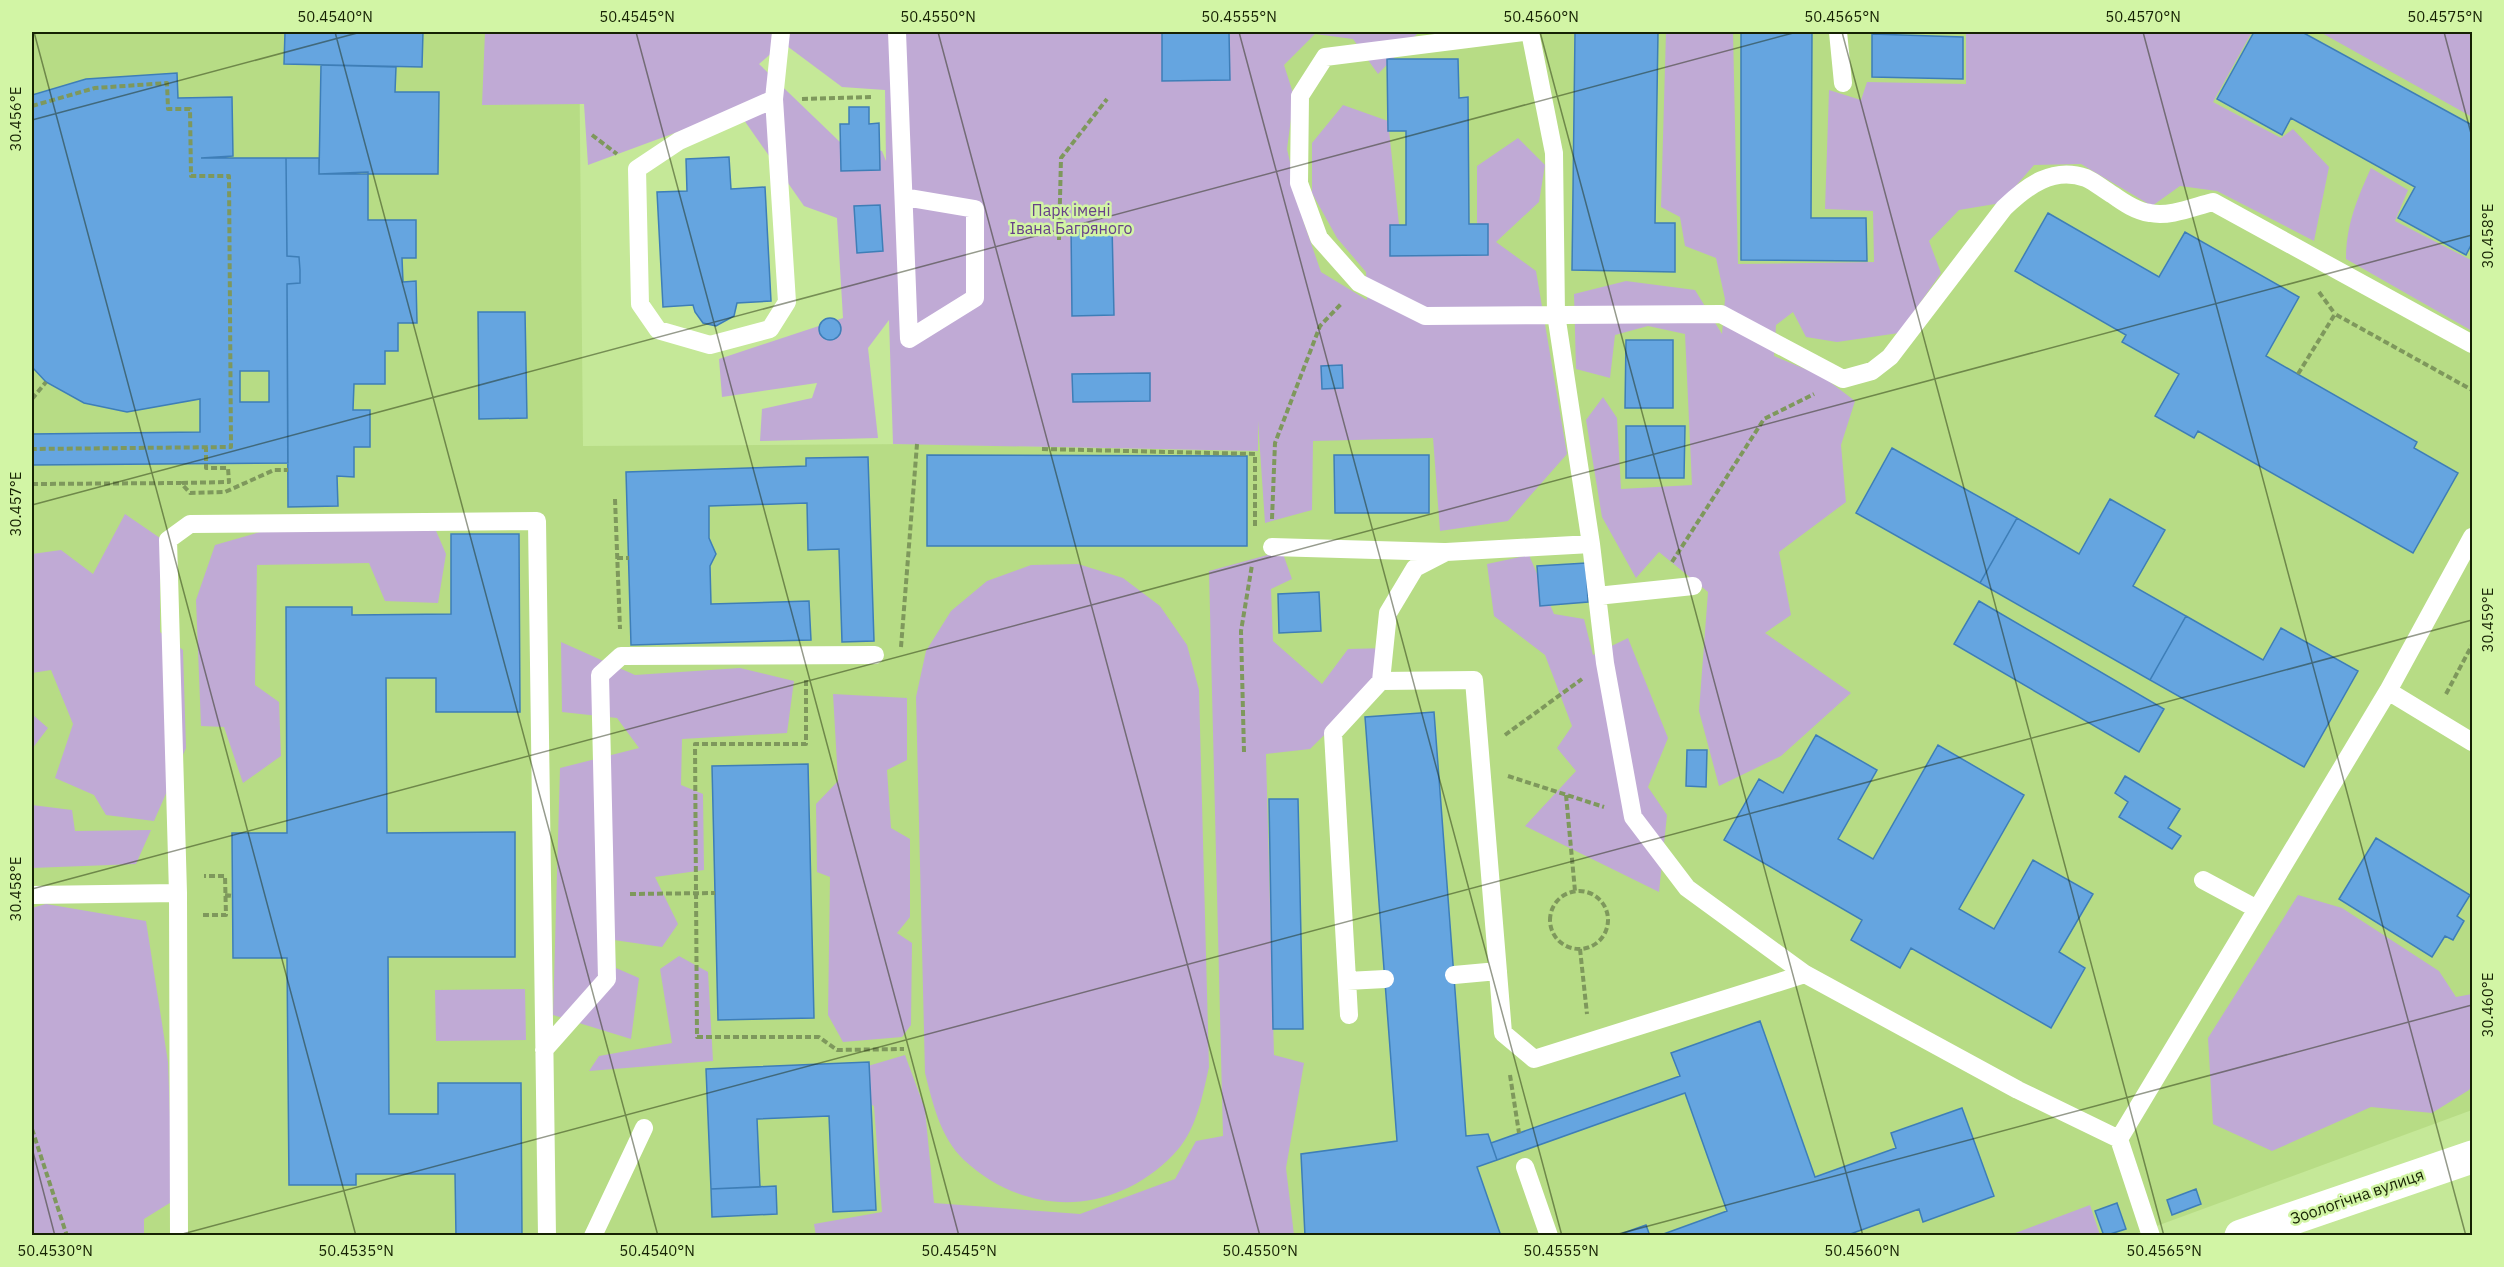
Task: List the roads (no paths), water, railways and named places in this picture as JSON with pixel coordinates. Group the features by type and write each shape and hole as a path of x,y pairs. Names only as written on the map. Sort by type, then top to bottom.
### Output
{"street":[{"name":"Зоологічна вулиця","path":"2241,1236 2472,1157"}],"lane":[{"path":"774,99 679,141 637,169 640,304 658,330 710,345 770,329 787,302 774,99 781,32"},
{"path":"897,32 909,339 975,298 975,209 904,197"},
{"path":"1523,32 1325,57 1300,96 1299,183 1319,238 1359,283 1425,316 1721,314 1843,379 1872,371 1890,357 2004,208 2026,186 2046,177 2065,174 2086,178 2134,209 2149,213 2178,212 2213,202 2472,344"},
{"path":"1530,32 1554,153 1556,315 1591,544 1605,663 1633,817 1687,888 1805,974 2018,1090 2119,1139 2151,1236"},
{"path":"1838,32 1844,83"},
{"path":"179,1236 178,893 168,540 190,524 537,521 547,1236"},
{"path":"2119,1139 2388,691 2472,537"},
{"path":"1272,547 1446,552 1591,544"},
{"path":"1349,1015 1333,733 1381,681 1388,613 1415,568 1446,552"},
{"path":"1597,596 1693,586"},
{"path":"544,1050 607,979 600,675 621,656 875,655"},
{"path":"1381,681 1474,680 1503,1033 1534,1059 1805,974"},
{"path":"2388,691 2472,742"},
{"path":"2203,880 2257,909"},
{"path":"32,895 178,893"},
{"path":"1454,975 1498,971"},
{"path":"1347,981 1385,980"},
{"path":"592,1236 644,1128"},
{"path":"1525,1167 1549,1236"}],"park label":[{"name":"Парк імені Івана Багряного","path":"1071,219"}]}
